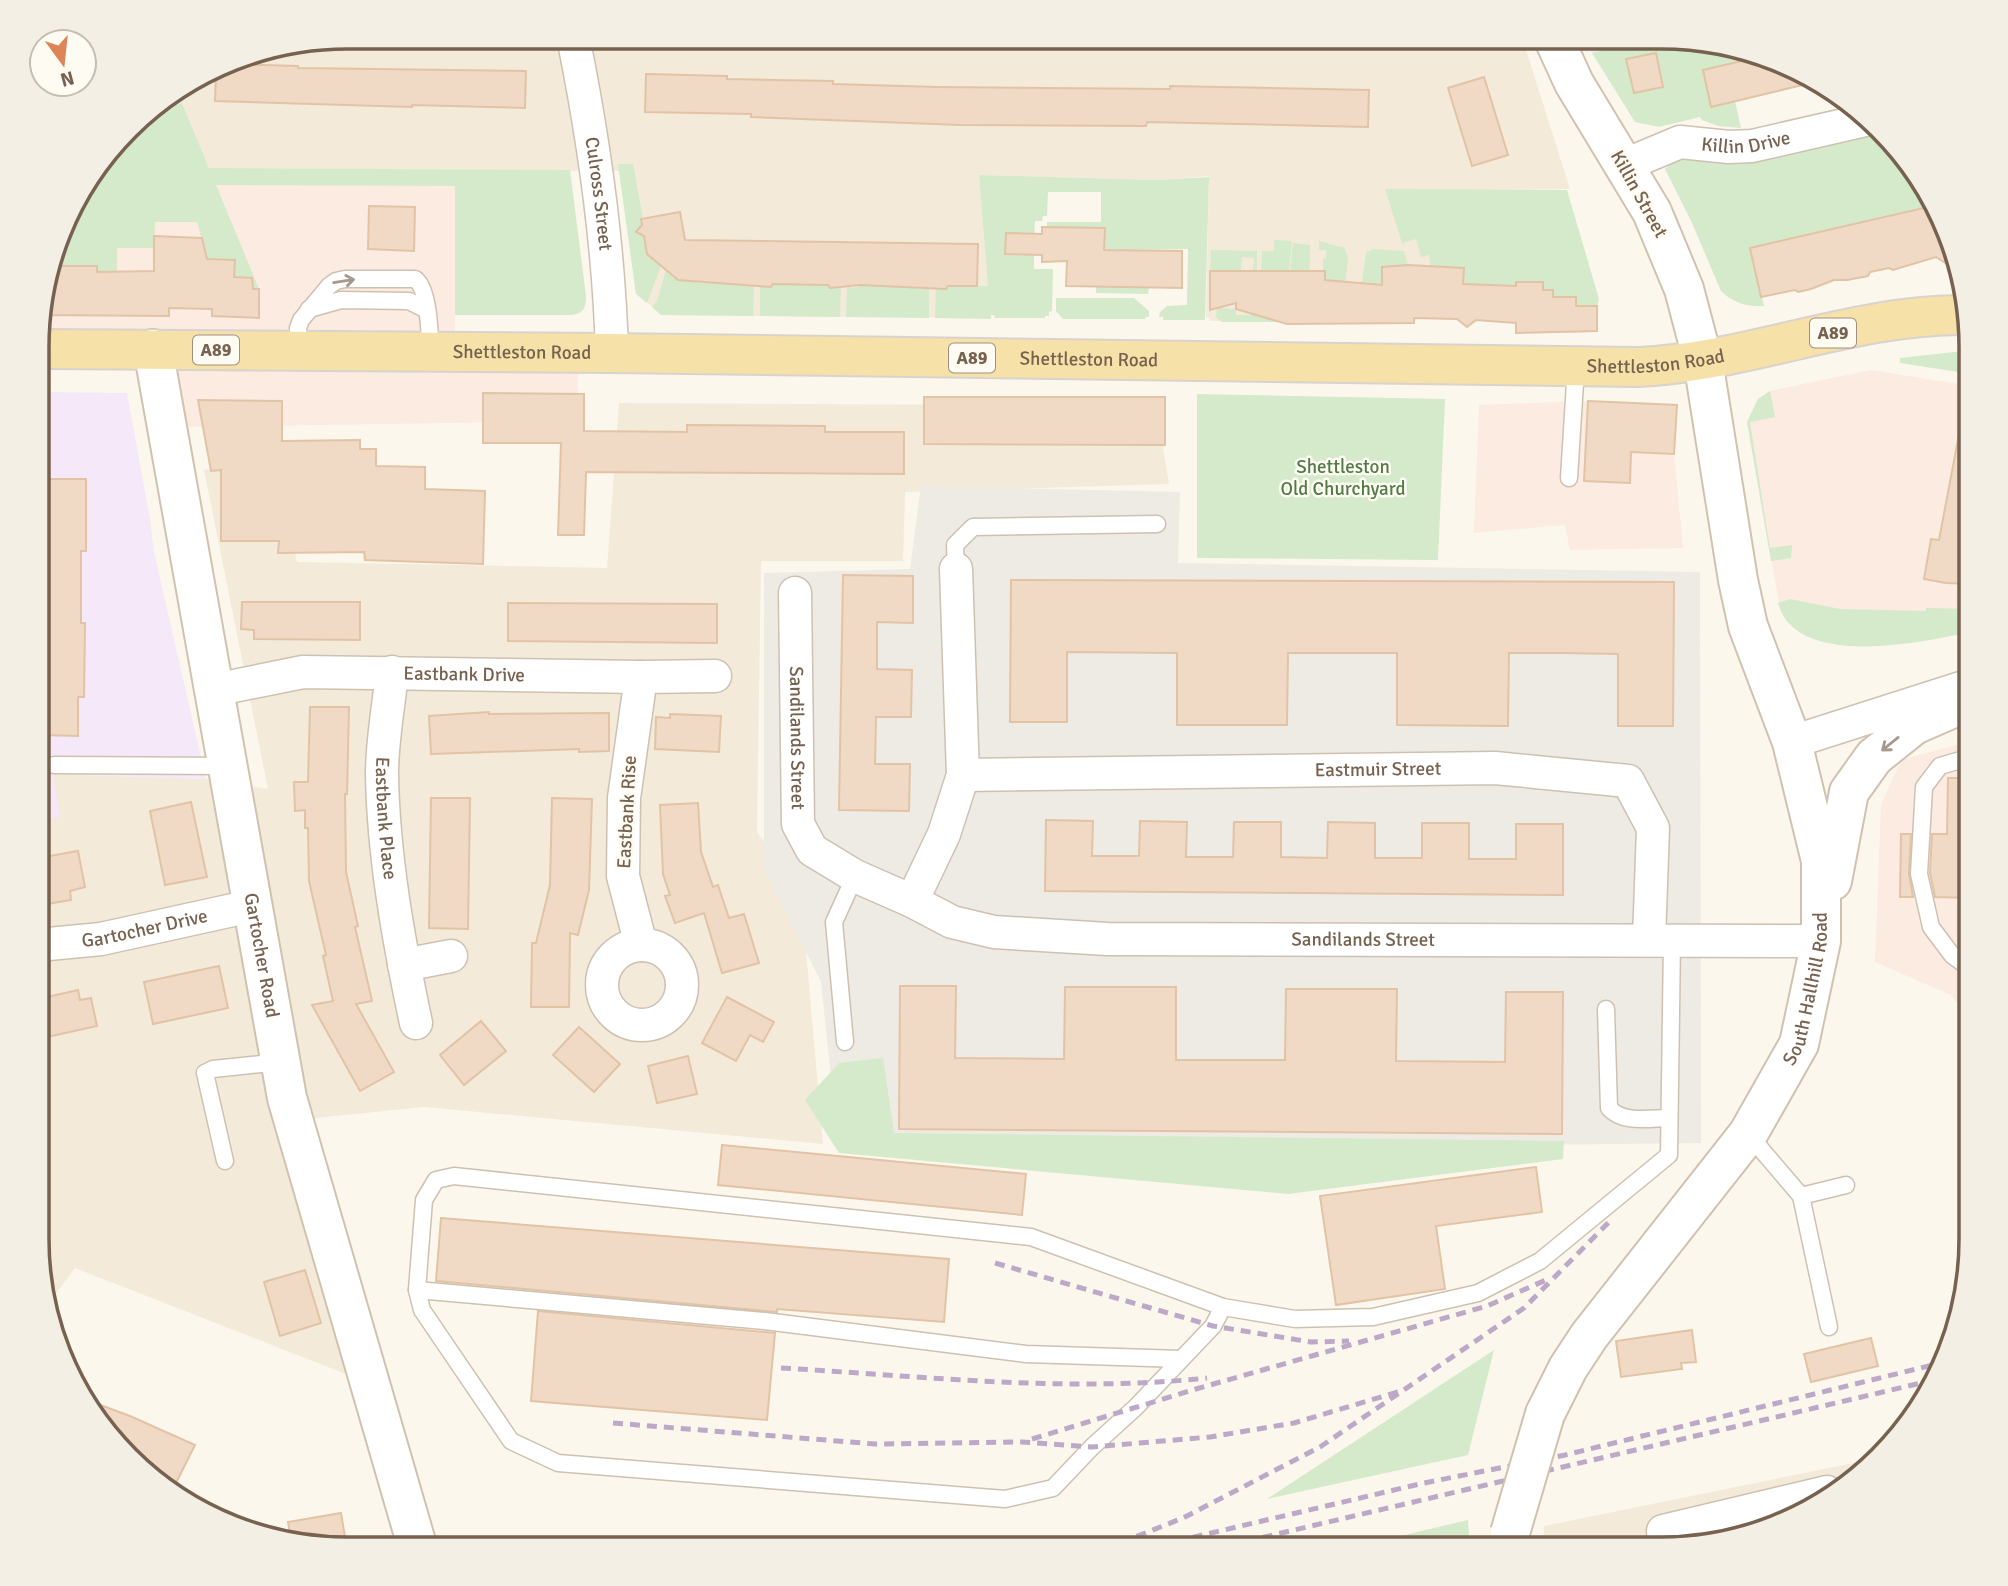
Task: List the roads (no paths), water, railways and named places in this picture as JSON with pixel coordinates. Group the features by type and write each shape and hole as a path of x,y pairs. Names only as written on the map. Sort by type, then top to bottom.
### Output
{"main road":[{"name":"Killin Street","path":"1558,49 1574,83 1652,212 1674,261 1703,361"},
{"name":"Shettleston Road","path":"49,349 1662,366 1703,361 1888,320 1957,315"},
{"name":"Gartocher Road","path":"153,349 287,1098 415,1537"},
{"name":"South Hallhill Road","path":"1511,1537 1545,1414 1568,1368 1748,1134 1799,1044 1821,941 1821,860 1793,742 1748,626 1738,580 1703,361"},
{"path":"1821,941 1849,792 1874,757 1914,725 1959,705"}],"street":[{"name":"Culross Street","path":"575,49 596,178 607,272 612,353"},
{"name":"Killin Drive","path":"1625,165 1680,142 1729,147 1752,146 1857,122"},
{"path":"912,901 944,834 963,775 956,569"},
{"name":"Sandilands Street","path":"795,593 798,824 812,850 855,876 952,922 994,932 1107,939 1821,941"},
{"name":"Eastbank Drive","path":"214,690 303,672 715,676"},
{"name":"Eastbank Place","path":"392,672 382,772 388,850 404,965 416,1023"},
{"name":"Eastbank Rise","path":"641,677 624,798 623,876 641,945"},
{"path":"1793,742 1959,689"},
{"name":"Eastmuir Street","path":"963,775 1495,768 1628,781 1653,828 1660,940"},
{"name":"Gartocher Drive","path":"49,944 101,939 251,906"},
{"path":"404,965 451,956"},
{"path":"1664,1537 1663,1531 1812,1496"}],"lane":[{"path":"299,351 299,324 307,310 332,283 359,279 418,280 426,310 430,352"},
{"path":"307,310 341,300 409,301 426,310"},
{"path":"1569,478 1576,367"},
{"path":"956,569 956,545 973,527 1157,524"},
{"path":"1959,760 1940,766 1924,787 1919,874 1931,927 1959,961"},
{"path":"54,765 228,766"},
{"path":"845,1042 834,922 855,876"},
{"path":"1223,1307 1213,1326 1053,1488 1005,1499 558,1463 511,1441 422,1310 417,1290 424,1200 436,1180 454,1176 1031,1237 1223,1307 1295,1319 1374,1317 1478,1293 1540,1261 1669,1156 1660,940"},
{"path":"1606,1009 1609,1108 1615,1116 1631,1119 1669,1118"},
{"path":"225,1161 205,1073 213,1069 280,1062"},
{"path":"1748,1134 1801,1196 1829,1327"},
{"path":"1801,1196 1846,1185"},
{"path":"417,1290 765,1321 1026,1354 1181,1359"}],"railway":[{"path":"1135,1537 1183,1518 1320,1447 1524,1308 1609,1222"},
{"path":"995,1263 1213,1326 1311,1342 1349,1341"},
{"path":"1032,1439 1487,1306 1546,1280"},
{"path":"1194,1537 1424,1483 1565,1455 1930,1366"},
{"path":"781,1368 1047,1384 1207,1378"},
{"path":"1264,1537 1922,1383"},
{"path":"613,1423 875,1444 1022,1442 1092,1447 1210,1437 1294,1423 1401,1391"}],"park label":[{"name":"Shettleston Old Churchyard","path":"1343,478"}]}
